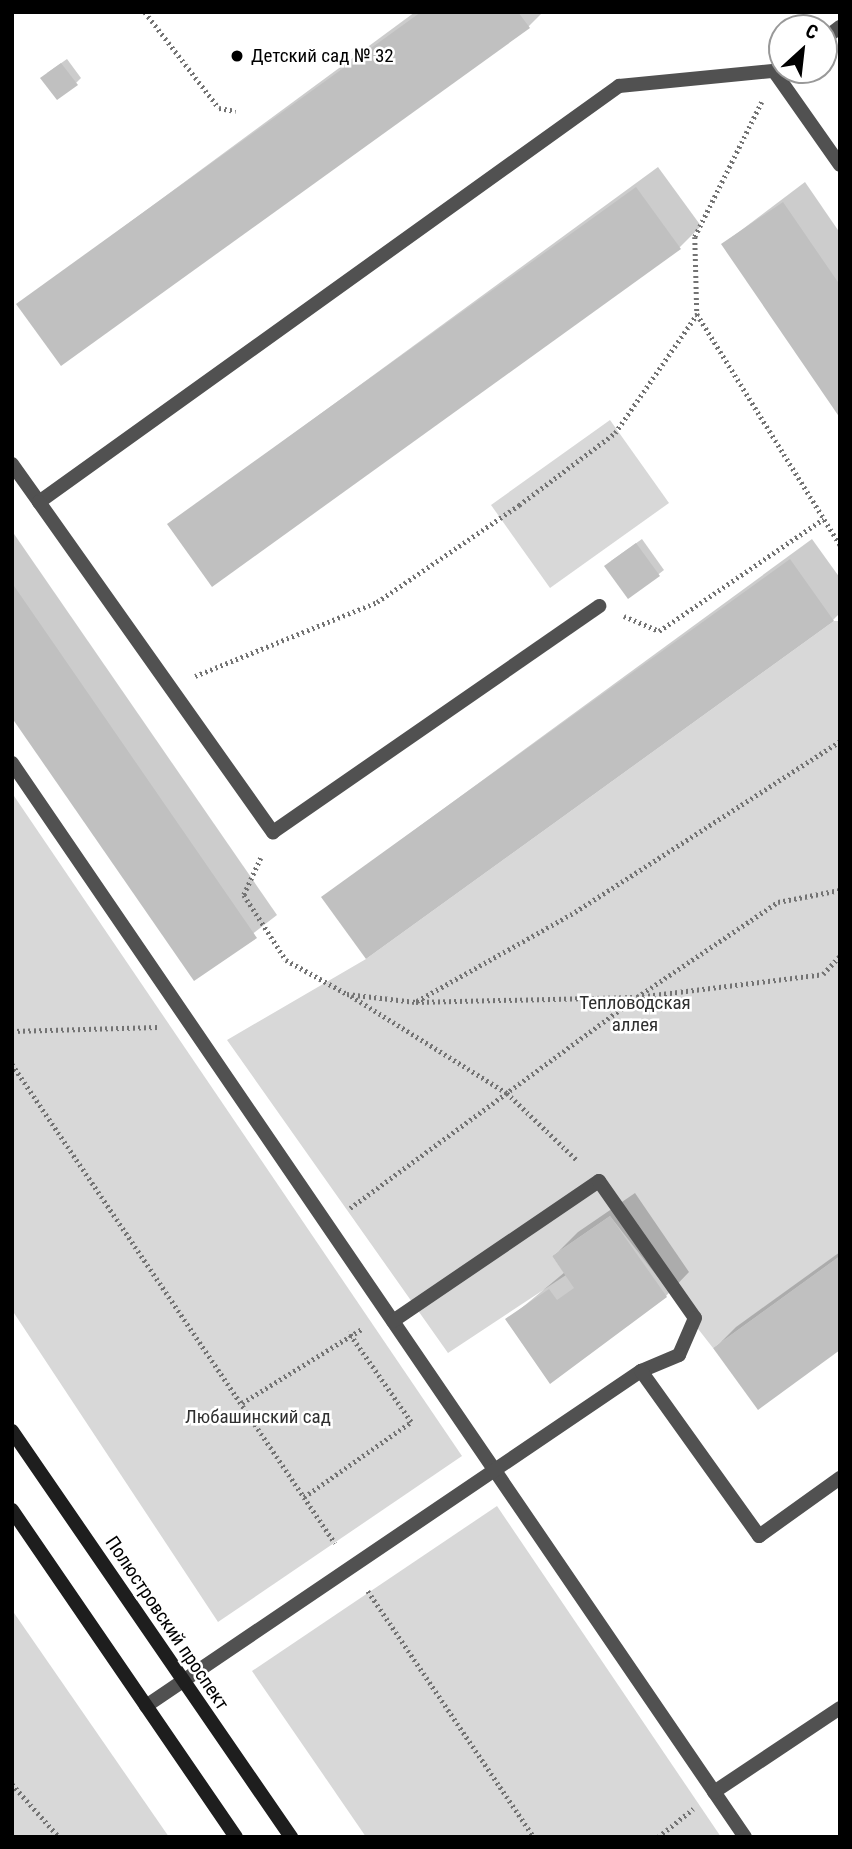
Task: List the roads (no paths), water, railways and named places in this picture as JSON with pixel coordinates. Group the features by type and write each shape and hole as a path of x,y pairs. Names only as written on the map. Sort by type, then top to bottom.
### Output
{"main road":[{"name":"Полюстровский проспект","path":"12,1431 290,1837"},
{"path":"12,1510 236,1837"}],"lane":[{"path":"38,502 619,86 768,73"},
{"path":"787,84 840,166"},
{"path":"12,464 273,832 599,606"},
{"path":"12,763 745,1837"},
{"path":"146,1706 492,1467 641,1371 678,1355 695,1318 599,1181 393,1321"},
{"path":"641,1371 759,1536 840,1478"},
{"path":"715,1792 840,1708"}],"place":[{"name":"Детский сад № 32","path":"237,56"}],"park label":[{"name":"Тепловодская аллея","path":"635,1014"},
{"name":"Любашинский сад","path":"258,1417"}]}
